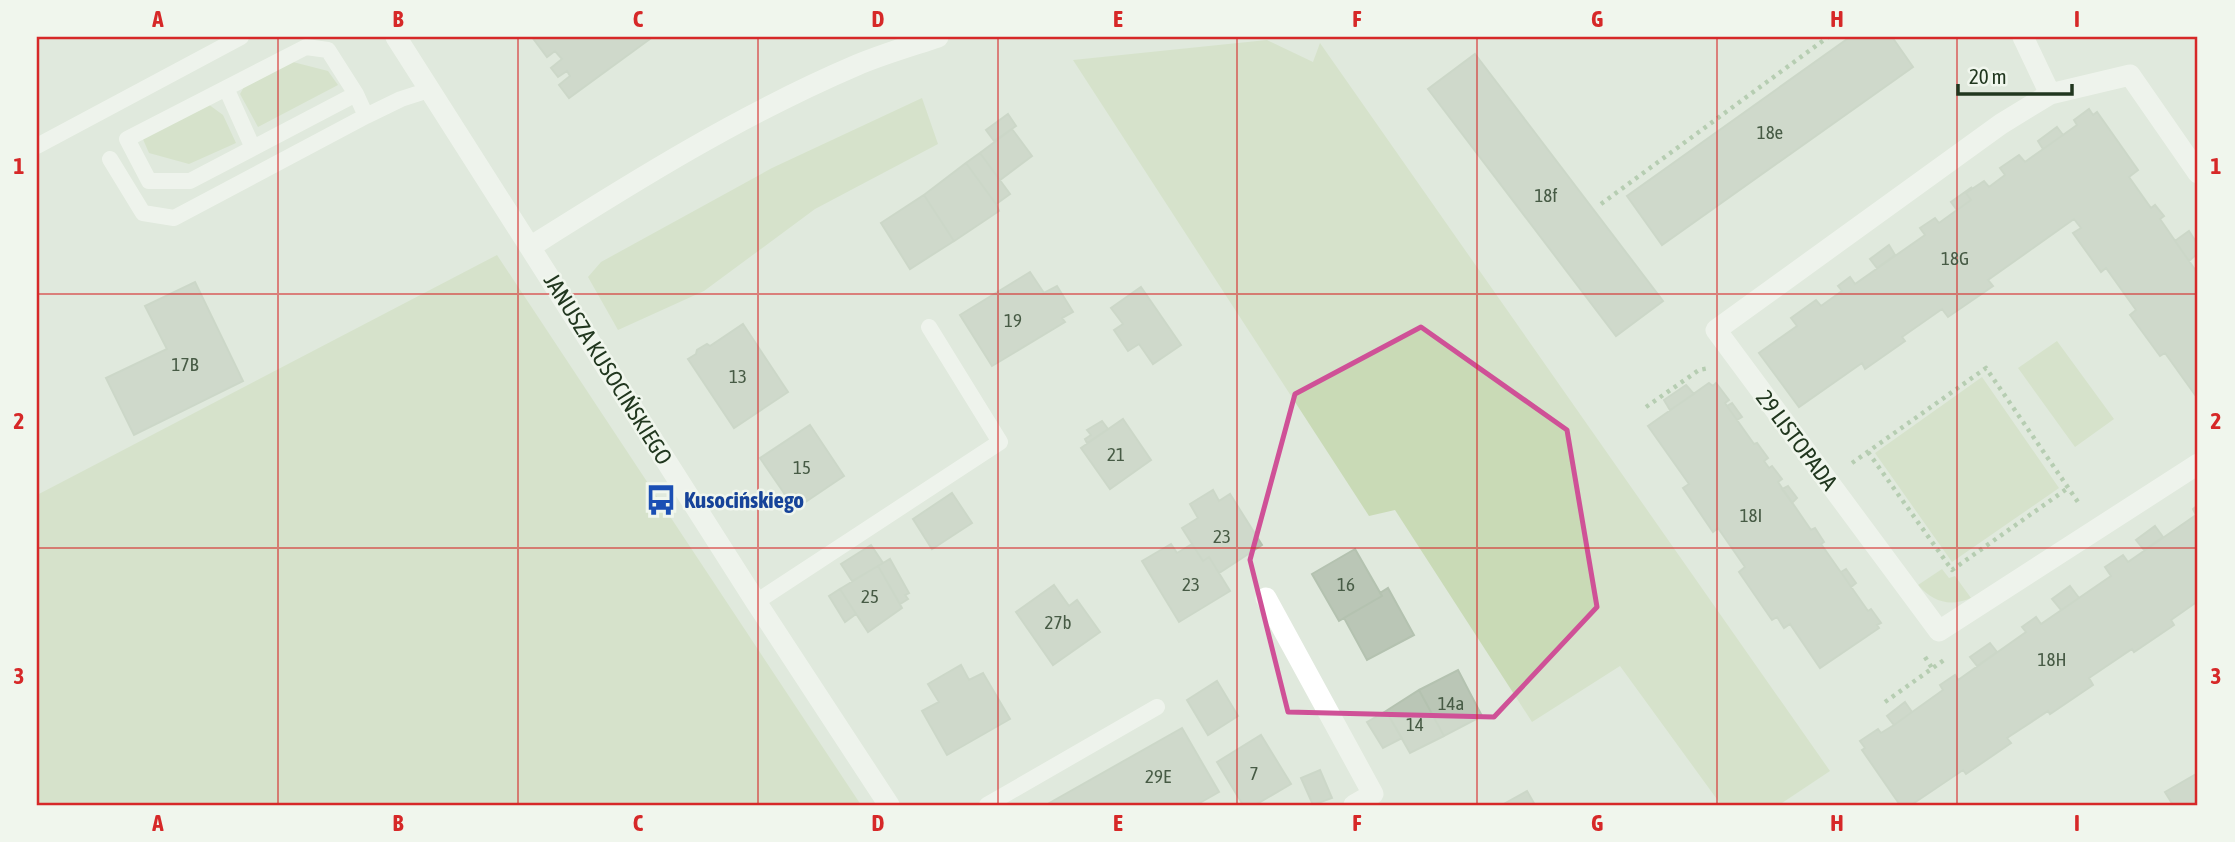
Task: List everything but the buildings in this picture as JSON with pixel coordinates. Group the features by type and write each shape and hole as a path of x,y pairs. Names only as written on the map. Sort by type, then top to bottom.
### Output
{"street":[{"name":"JANUSZA KUSOCIŃSKIEGO","path":"396,37 756,602 889,805"},
{"path":"530,247 639,178 731,125 858,64 938,37"},
{"path":"2023,37 2050,94"},
{"name":"29 LISTOPADA","path":"2198,173 2130,75 2050,94 2001,124 1716,330 1938,631 2198,464"},
{"path":"1266,598 1373,794 1354,805"}],"lane":[{"path":"37,146 241,37"},
{"path":"356,94 190,181 149,181 127,139 306,47 328,50 356,94 366,116"},
{"path":"226,88 253,148"},
{"path":"110,159 143,213 174,218 366,116 401,99 429,90"},
{"path":"756,602 1000,442 929,327"},
{"path":"987,805 1157,707"}],"path":[{"path":"1601,204 1828,37"},
{"path":"1646,407 1699,370 1715,366"},
{"path":"1849,466 1986,368 2083,509"},
{"path":"1868,452 1952,570 2068,488"}],"highlighted area":[{"path":"1421,327 1567,430 1597,607 1494,717 1288,712 1250,560 1295,394"}],"green space":[{"path":"1267,40 1313,62 1320,43 1830,771 1779,805 1716,805 1719,802 1620,666 1532,722 1395,510 1369,516 1073,60"},
{"path":"289,61 328,71 338,85 258,127 240,94 245,85"},
{"path":"922,98 938,144 815,209 704,291 618,330 588,277 601,262 772,168"},
{"path":"208,104 223,115 236,143 189,164 149,153 142,137"},
{"path":"497,255 861,805 37,805 37,495"},
{"path":"2057,341 2114,419 2075,447 2018,368"},
{"path":"1982,377 2059,488 1952,562 1875,453"},
{"path":"1942,569 1949,578 1955,576 1971,598 1956,602 1942,601 1918,585"}],"place":[{"name":"Kusocińskiego","path":"661,500"}]}
